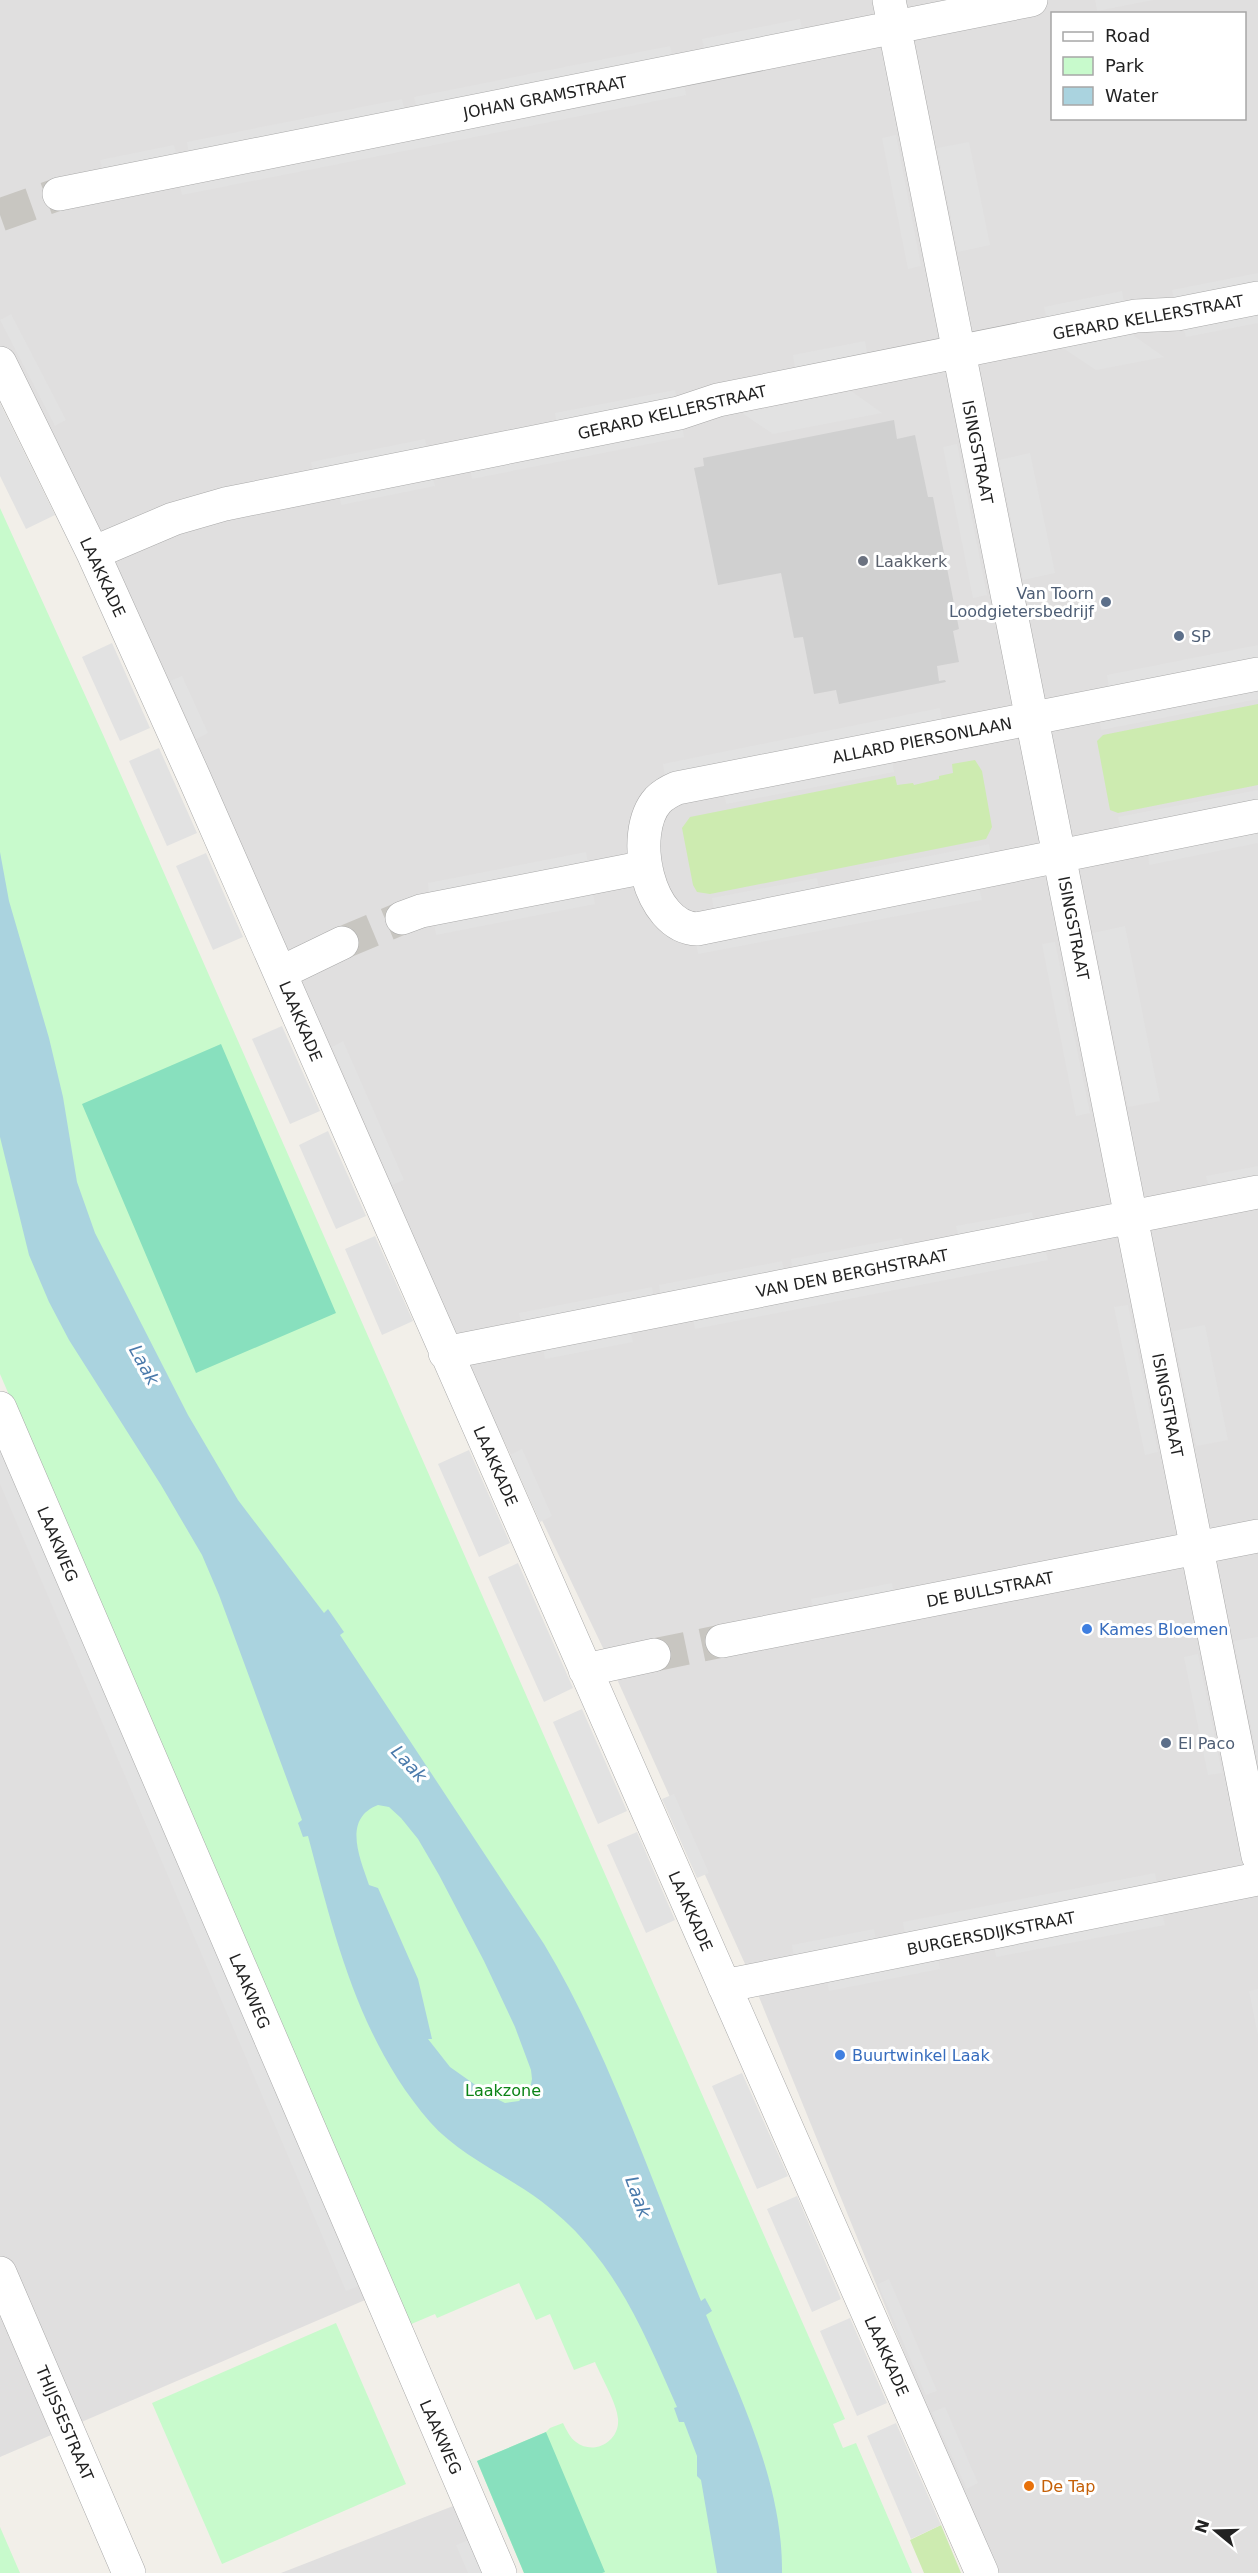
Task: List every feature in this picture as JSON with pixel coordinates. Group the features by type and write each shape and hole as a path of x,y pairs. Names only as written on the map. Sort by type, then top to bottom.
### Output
{"street":[{"name":"JOHAN GRAMSTRAAT","path":"59,194 891,14 1031,0"},
{"name":"ISINGSTRAAT","path":"891,14 1258,1856"},
{"name":"GERARD KELLERSTRAAT","path":"93,553 173,519 225,504 679,413 718,400 1136,316 1177,314 1258,298"},
{"name":"LAAKKADE","path":"0,363 93,553 280,973 982,2573"},
{"name":"ALLARD PIERSONLAAN","path":"1258,674 677,788 657,802 648,820 644,848 646,867 663,910 677,923 697,929 1258,816"},
{"path":"402,918 421,911 646,867"},
{"path":"280,973 342,943"},
{"name":"VAN DEN BERGHSTRAAT","path":"446,1353 1258,1192"},
{"name":"LAAKWEG","path":"0,1408 500,2573"},
{"name":"DE BULLSTRAAT","path":"722,1641 1258,1536"},
{"path":"585,1670 654,1655"},
{"name":"BURGERSDIJKSTRAAT","path":"724,1986 1258,1879"},
{"name":"THIJSSESTRAAT","path":"0,2273 129,2573"}],"shaded area":[{"path":"0,0 1258,0 1258,2573 994,2573 750,1975 603,1648 450,1328 0,364"},
{"path":"1095,0 1153,0 1097,11"},
{"path":"800,19 803,33 705,52 702,39"},
{"path":"670,46 673,58 417,109 414,97"},
{"path":"684,82 686,95 182,195 179,181"},
{"path":"402,99 405,112 189,154 187,142"},
{"path":"896,135 921,266 908,269 882,138"},
{"path":"969,142 990,245 958,252 937,148"},
{"path":"174,145 177,157 103,172 100,160"},
{"path":"1258,273 1258,285 1175,302 1172,290"},
{"path":"1122,291 1124,303 1047,319 1044,307"},
{"path":"1258,310 1258,323 1186,337 1183,325"},
{"path":"11,314 66,420 55,426 0,320"},
{"path":"1130,333 1164,357 1096,370 1060,346"},
{"path":"865,341 867,353 795,368 793,355"},
{"path":"675,390 677,402 557,425 555,413"},
{"path":"851,391 882,413 773,434 742,413"},
{"path":"0,403 55,515 26,529 0,476"},
{"name":"Laakkerk","path":"894,420 897,439 915,435 928,497 933,497 959,629 953,631 959,662 937,666 939,681 945,680 946,682 839,704 836,690 814,694 803,637 794,638 781,573 718,585 694,468 704,466 703,458"},
{"path":"682,425 684,437 472,479 470,467"},
{"path":"425,439 428,452 314,474 311,462"},
{"path":"957,444 987,595 973,598 943,447"},
{"path":"1030,453 1055,573 1023,580 999,460"},
{"path":"432,475 435,486 341,505 339,494"},
{"path":"112,643 150,728 120,741 82,657"},
{"path":"1258,645 1258,658 1109,687 1107,675"},
{"path":"182,676 208,733 196,739 170,681"},
{"path":"1258,687 1258,699 1101,730 1099,718"},
{"path":"940,708 942,721 665,776 663,764"},
{"path":"159,748 197,833 167,846 129,761"},
{"path":"892,759 894,772 726,804 724,793"},
{"path":"1258,790 1258,802 1121,829 1118,817"},
{"path":"1258,830 1258,843 1149,865 1148,852"},
{"path":"989,844 991,856 861,881 859,870"},
{"path":"586,852 588,864 429,893 428,883"},
{"path":"206,853 243,937 213,950 176,866"},
{"path":"817,878 819,890 714,910 712,898"},
{"path":"979,888 982,900 698,954 696,943"},
{"path":"593,893 595,904 436,935 434,924"},
{"path":"1125,926 1160,1101 1128,1107 1093,933"},
{"path":"1055,942 1090,1113 1076,1116 1042,944"},
{"path":"282,1026 320,1111 290,1124 252,1039"},
{"path":"343,1041 404,1180 392,1185 332,1047"},
{"path":"328,1131 366,1216 336,1229 299,1145"},
{"path":"1258,1166 1258,1179 1209,1189 1206,1176"},
{"path":"1032,1212 1034,1224 959,1239 956,1226"},
{"path":"375,1236 413,1321 382,1335 345,1249"},
{"path":"902,1238 905,1251 793,1272 791,1259"},
{"path":"1045,1248 1048,1260 695,1329 693,1317"},
{"path":"782,1261 785,1274 661,1298 659,1285"},
{"path":"652,1287 654,1299 522,1326 519,1313"},
{"path":"1128,1305 1158,1452 1145,1455 1114,1307"},
{"path":"1205,1325 1228,1440 1196,1446 1173,1331"},
{"path":"630,1330 633,1342 545,1359 543,1347"},
{"path":"0,1409 379,2294 0,2457"},
{"path":"522,1449 552,1516 540,1522 510,1455"},
{"path":"0,1450 359,2286 346,2291 0,1484"},
{"path":"469,1450 510,1543 479,1557 438,1464"},
{"path":"518,1563 573,1688 544,1702 488,1577"},
{"path":"892,1583 894,1595 814,1611 811,1599"},
{"path":"1258,1637 1258,1762 1234,1641"},
{"path":"1198,1654 1222,1773 1208,1775 1184,1657"},
{"path":"582,1709 627,1811 598,1824 553,1722"},
{"path":"674,1794 709,1873 697,1878 662,1799"},
{"path":"637,1832 675,1920 646,1933 607,1845"},
{"path":"1155,1873 1157,1885 905,1935 903,1922"},
{"path":"1162,1913 1165,1925 996,1957 994,1946"},
{"path":"874,1929 876,1941 794,1958 792,1945"},
{"path":"938,1957 940,1969 829,1991 827,1979"},
{"path":"1258,1989 1258,2036 1249,1991"},
{"path":"742,2073 788,2176 757,2189 712,2086"},
{"path":"797,2196 841,2299 812,2312 767,2209"},
{"path":"889,2279 937,2391 926,2395 878,2284"},
{"path":"850,2318 887,2403 857,2416 820,2331"},
{"path":"945,2407 978,2483 967,2489 932,2412"},
{"path":"896,2423 941,2525 911,2539 867,2436"},
{"path":"466,2501 478,2573 281,2573"},
{"path":"469,2540 483,2573 468,2573 456,2545"}],"green space":[{"name":"Laakzone","path":"0,508 105,739 845,2419 833,2424 843,2448 856,2443 912,2573 524,2573 477,2461 563,2423 576,2442 583,2446 598,2447 610,2440 618,2427 615,2405 595,2362 574,2370 550,2314 536,2320 519,2283 437,2318 435,2314 409,2325 0,1374"},
{"path":"1258,704 1258,785 1118,813 1110,810 1097,741 1103,735"},
{"path":"975,760 982,771 992,827 986,839 710,894 697,892 693,885 682,828 690,817 895,776 897,785 913,783 914,785 953,773 952,764"},
{"path":"221,1044 336,1313 196,1373 82,1104"},
{"path":"336,2323 406,2484 222,2564 152,2403"},
{"path":"546,2432 605,2572 524,2573 477,2461"},
{"path":"941,2525 961,2573 924,2573 910,2540"},
{"path":"0,2527 20,2573 0,2573"}],"water":[{"name":"Laak","path":"0,852 9,901 49,1038 63,1097 77,1182 95,1233 188,1415 238,1500 324,1613 328,1609 344,1632 340,1635 544,1944 567,1986 629,2119 701,2301 705,2298 712,2311 706,2315 745,2409 767,2473 780,2539 782,2573 717,2573 701,2480 697,2476 697,2456 684,2422 679,2422 674,2408 677,2407 651,2349 623,2295 588,2245 566,2222 527,2191 455,2145 430,2122 405,2090 385,2057 352,1987 328,1912 308,1836 303,1837 298,1823 302,1820 219,1595 202,1555 161,1485 69,1340 49,1302 29,1255 0,1137","holes":["378,1805 389,1807 418,1839 439,1875 515,2027 531,2070 532,2079 530,2089 519,2101 505,2103 491,2096 450,2067 428,2039 432,2039 418,1979 378,1888 369,1885 358,1852 357,1829 360,1820 367,1811"]}],"tunnel":[{"path":"0,215 59,194"},
{"path":"342,943 402,918"},
{"path":"654,1655 722,1641"}],"place":[{"name":"Laakkerk","path":"863,561"},
{"name":"Van Toorn Loodgietersbedrijf","path":"1106,602"},
{"name":"SP","path":"1179,636"},
{"name":"Kames Bloemen","path":"1087,1629"},
{"name":"El Paco","path":"1166,1743"},
{"name":"Buurtwinkel Laak","path":"840,2055"},
{"name":"De Tap","path":"1029,2486"}]}
